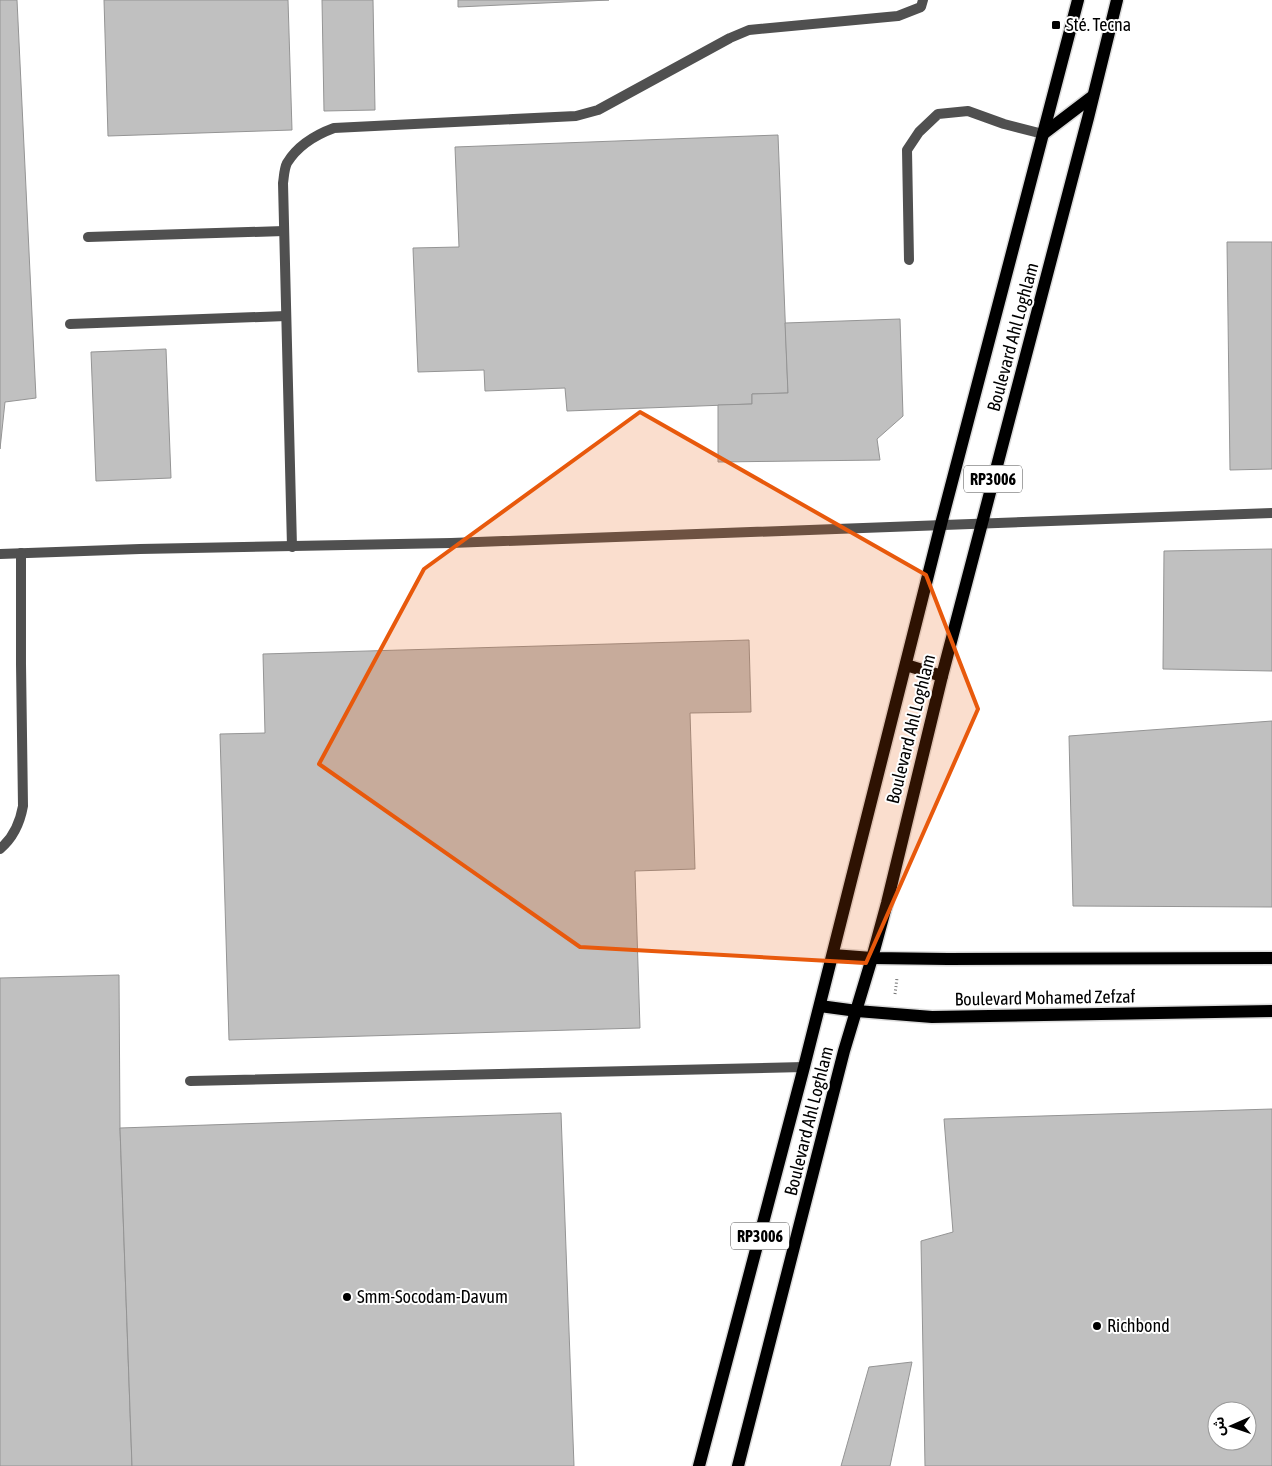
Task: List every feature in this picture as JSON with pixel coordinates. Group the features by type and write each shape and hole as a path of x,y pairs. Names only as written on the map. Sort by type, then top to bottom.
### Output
{"main road":[{"name":"Boulevard Ahl Loghlam","path":"700,1466 820,1006 941,524 1078,0"},
{"name":"Boulevard Ahl Loghlam","path":"738,1466 844,1051 872,958 942,676 1117,0"},
{"path":"1043,134 1093,96"},
{"path":"906,665 942,676"},
{"path":"833,955 872,958 1272,958"},
{"name":"Boulevard Mohamed Zefzaf","path":"820,1006 894,1015 932,1017 1272,1012"}],"lane":[{"path":"292,547 282,183 286,165 299,148 318,134 334,128 576,116 598,110 730,38 749,30 898,16 921,8 923,0"},
{"path":"909,260 907,150 919,132 938,114 968,111 1004,124 1043,134"},
{"path":"88,237 284,231"},
{"path":"70,324 286,316"},
{"path":"0,554 540,540 1272,513"},
{"path":"0,849 16,829 21,819 23,806 21,553"},
{"path":"190,1081 804,1067"}],"path":[{"path":"894,1015 898,958"}],"highlighted area":[{"path":"640,412 926,575 978,709 866,963 580,947 319,764 424,569"}],"building":[{"path":"0,0 17,0 36,398 5,402 0,449"},
{"path":"104,0 288,0 292,130 108,136"},
{"path":"322,0 373,0 375,110 324,111"},
{"path":"458,0 609,0 458,7"},
{"path":"778,135 788,393 752,394 752,404 567,411 565,388 485,391 484,370 418,372 413,248 459,247 455,147"},
{"path":"1227,242 1272,242 1272,469 1230,470"},
{"path":"900,319 903,416 877,439 880,460 718,462 718,405 752,404 752,394 788,393 785,323"},
{"path":"166,349 171,478 96,481 91,352"},
{"path":"1272,549 1272,671 1163,669 1164,551"},
{"path":"749,640 751,712 690,713 695,869 635,871 640,1028 229,1040 220,734 265,733 263,654"},
{"path":"1272,721 1272,907 1073,906 1069,736"},
{"path":"119,975 120,1128 132,1466 0,1466 0,978"},
{"name":"Richbond","path":"1272,1109 1272,1466 925,1466 921,1241 953,1232 944,1119"},
{"name":"Smm-Socodam-Davum","path":"561,1113 574,1466 132,1466 120,1128"},
{"path":"912,1362 890,1466 841,1466 869,1367"}],"place":[{"name":"Sté. Tecna","path":"1056,25"},
{"name":"Smm-Socodam-Davum","path":"347,1297"},
{"name":"Richbond","path":"1097,1326"}]}
